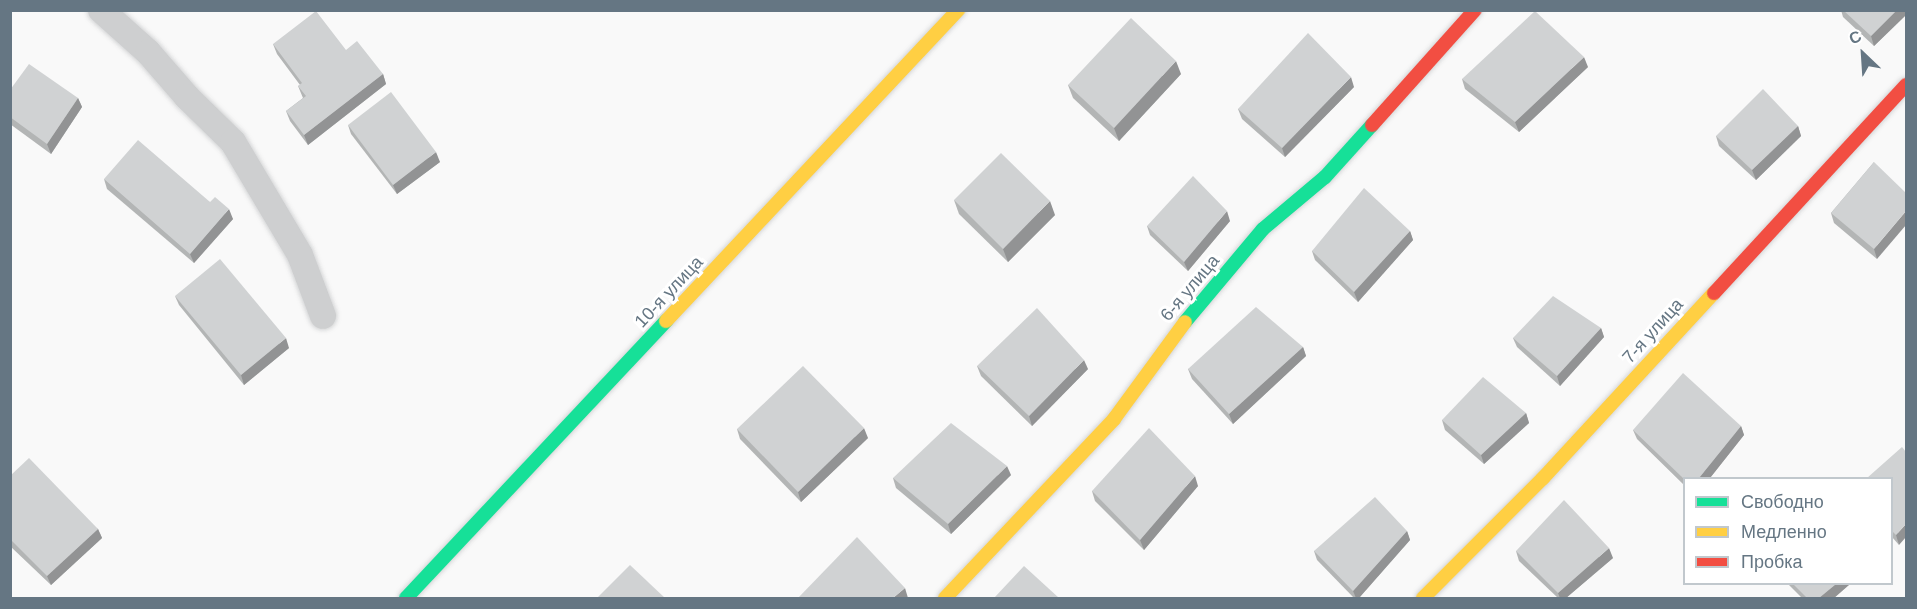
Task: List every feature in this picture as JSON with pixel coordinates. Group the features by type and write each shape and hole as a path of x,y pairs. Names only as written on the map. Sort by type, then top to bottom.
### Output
{"street":[{"path":"101,10 148,52 187,97 233,142 300,255 323,316"},
{"name":"10-я улица","path":"406,598 958,10"},
{"name":"6-я улица","path":"945,598 1114,420 1170,339 1263,229 1324,177 1475,10"},
{"name":"7-я улица","path":"1423,598 1543,478 1906,85"}],"building":[{"path":"1843,10 1897,10 1871,36"},
{"path":"316,11 346,50 357,41 383,74 304,135 286,111 306,96 298,86 302,83 273,44"},
{"path":"1535,11 1584,57 1515,122 1462,79"},
{"path":"1131,18 1176,61 1114,128 1068,85"},
{"path":"1308,33 1351,77 1282,148 1238,109"},
{"path":"29,64 78,98 47,144 10,117 10,90"},
{"path":"1763,89 1798,126 1752,170 1716,136"},
{"path":"391,92 436,152 393,185 348,125"},
{"path":"138,140 210,202 215,197 229,209 190,254 104,179"},
{"path":"1001,153 1050,201 1003,249 954,200"},
{"path":"1874,162 1906,193 1906,211 1874,249 1831,213"},
{"path":"1193,176 1227,211 1184,262 1147,226"},
{"path":"1364,188 1410,231 1354,292 1312,251"},
{"path":"220,259 286,338 241,375 175,296"},
{"path":"1553,296 1601,328 1557,376 1513,338"},
{"path":"1256,307 1303,347 1229,414 1188,369"},
{"path":"1037,308 1084,360 1029,416 977,366"},
{"path":"803,366 864,428 798,492 737,429"},
{"path":"1683,373 1741,426 1700,477 1683,478 1633,430"},
{"path":"1483,377 1526,413 1481,455 1442,420"},
{"path":"951,423 1007,466 948,524 893,478"},
{"path":"1149,428 1195,476 1140,540 1092,491"},
{"path":"1902,447 1906,452 1906,524 1896,535 1893,532 1893,477 1868,477"},
{"path":"29,458 98,529 47,576 10,539 10,476"},
{"path":"1375,497 1407,531 1353,591 1314,551"},
{"path":"1564,500 1609,548 1558,593 1516,551"},
{"path":"857,537 905,588 893,598 798,598"},
{"path":"630,565 665,598 597,598"},
{"path":"1024,566 1059,598 994,598"},
{"path":"1794,585 1835,585 1819,598 1807,598"}],"traffic: fast":[{"path":"1185,322 1263,229 1325,177 1372,125"},
{"path":"406,598 666,321"}],"traffic: slow":[{"path":"666,321 958,10"},
{"path":"1423,598 1543,478 1714,293"},
{"path":"945,598 1114,419 1185,322"}],"traffic: jam":[{"path":"1372,125 1475,10"},
{"path":"1714,293 1906,85"}]}
